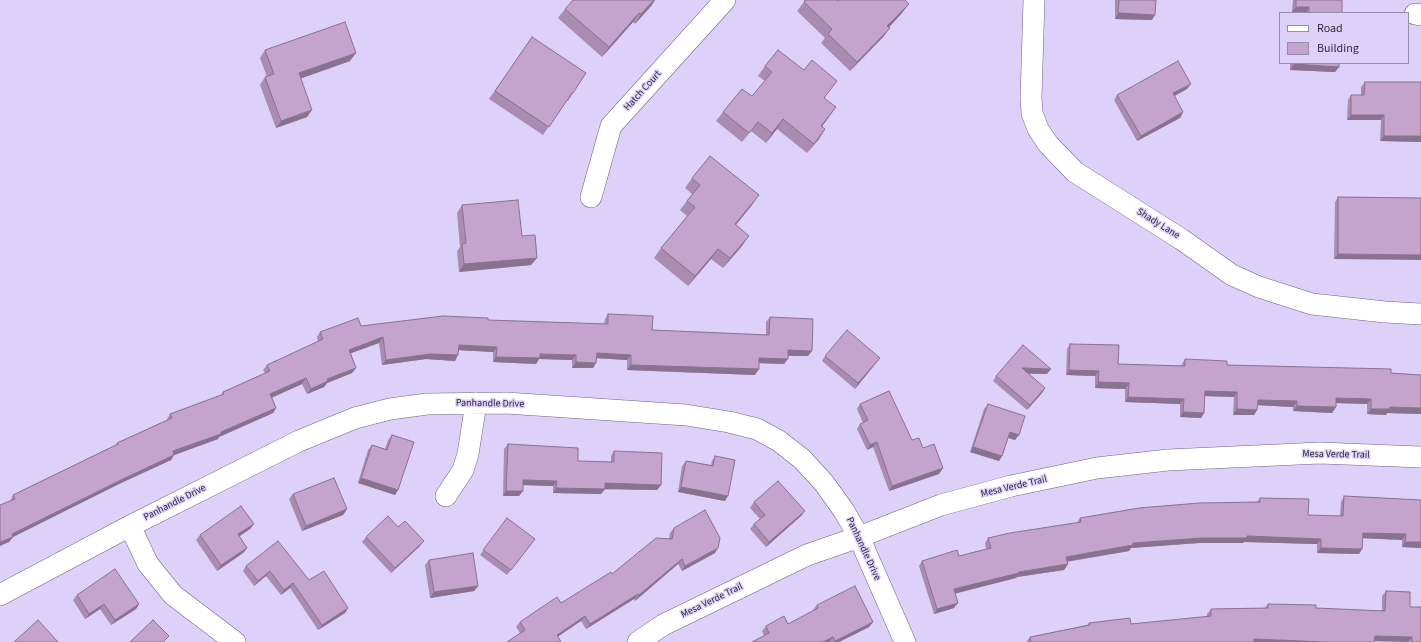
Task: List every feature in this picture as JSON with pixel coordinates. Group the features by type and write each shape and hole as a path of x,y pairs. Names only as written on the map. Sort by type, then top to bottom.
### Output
{"street":[{"name":"Hatch Court","path":"591,197 611,126 725,0"},
{"name":"Shady Lane","path":"1034,0 1031,98 1032,113 1038,129 1048,144 1075,172 1181,239 1232,275 1258,288 1312,304 1385,312 1421,314"},
{"path":"446,496 463,470 468,454 476,403"},
{"name":"Panhandle Drive","path":"0,596 130,526 299,441 355,418 390,409 420,405 506,403 686,415 728,422 757,429 779,441 802,459 824,483 844,512 859,537 904,642"},
{"name":"Mesa Verde Trail","path":"638,642 662,625 807,555 859,537 941,505 1011,486 1097,468 1168,460 1320,453 1421,457"},
{"path":"130,526 148,564 172,595 235,642"}],"building":[{"path":"573,0 654,0 641,14 639,13 609,47 565,9"},
{"path":"805,0 905,0 909,4 887,26 890,28 857,62 828,34 832,29 804,2"},
{"path":"1119,0 1156,0 1155,15 1118,13"},
{"path":"1296,0 1342,0 1342,12 1309,12 1309,7 1296,7"},
{"path":"345,22 356,53 299,73 312,110 281,121 265,77 274,74 265,50"},
{"path":"532,37 586,73 549,127 495,91"},
{"path":"778,50 804,70 812,60 837,81 824,98 836,107 821,126 825,129 814,144 783,119 772,133 758,122 749,133 723,112 742,89 752,96 772,72 765,66"},
{"path":"1178,61 1191,84 1173,93 1183,112 1141,136 1117,95"},
{"path":"1294,64 1339,64 1339,67"},
{"path":"1365,82 1421,82 1421,136 1384,136 1384,115 1351,115 1351,95 1364,95"},
{"path":"710,156 759,195 735,224 749,236 730,258 718,249 695,276 661,248 695,207 687,201 700,185 692,178"},
{"path":"1338,197 1421,198 1421,255 1338,254"},
{"path":"518,200 522,236 535,235 537,258 464,264 462,244 466,243 462,205"},
{"path":"608,314 653,316 652,330 769,335 770,317 813,319 812,351 788,350 788,359 759,358 759,369 631,365 631,355 597,353 596,363 576,362 576,355 540,354 540,358 496,357 497,347 459,345 458,355 430,354 386,360 383,337 349,350 356,368 327,379 328,381 311,389 306,378 270,394 276,408 221,432 221,434 173,451 174,455 12,534 13,537 0,542 0,505 15,499 13,495 118,444 117,443 172,418 170,414 224,394 223,392 270,371 267,365 323,339 320,332 358,318 361,326 443,316 488,318 488,320 608,324"},
{"path":"847,330 880,358 858,383 825,356"},
{"path":"1070,344 1119,345 1118,364 1185,366 1185,359 1227,361 1227,365 1391,369 1391,373 1421,375 1421,408 1390,407 1390,409 1371,409 1371,399 1336,398 1336,407 1297,406 1297,401 1258,400 1257,410 1237,409 1237,392 1205,391 1204,413 1183,412 1184,399 1128,397 1129,383 1098,382 1099,371 1069,370"},
{"path":"1023,345 1051,369 1022,368 1045,388 1030,405 996,376"},
{"path":"889,391 912,440 919,438 923,448 934,444 943,468 892,486 877,442 870,445 860,424 868,420 860,404"},
{"path":"988,404 1025,416 1019,435 1010,432 1002,456 973,447"},
{"path":"392,435 414,442 398,490 361,478 372,445 387,450"},
{"path":"508,444 578,448 578,461 614,462 614,451 662,453 661,485 605,483 605,489 556,488 557,481 523,480 523,491 506,491"},
{"path":"715,456 735,460 728,496 681,487 686,461 713,466"},
{"path":"334,478 347,509 306,526 293,494"},
{"path":"778,481 805,511 769,542 754,524 765,515 754,502"},
{"path":"1344,496 1421,500 1421,542 1405,542 1406,534 1363,533 1362,549 1321,548 1321,539 1247,536 1247,538 1202,538 1133,543 1133,545 1066,557 1068,564 1019,572 954,589 958,603 937,609 922,561 957,550 959,556 991,548 988,538 1081,522 1080,518 1139,508 1199,503 1260,502 1260,498 1309,499 1308,515 1343,516"},
{"path":"241,506 254,524 238,534 247,548 221,565 200,535"},
{"path":"705,510 720,538 718,548 685,566 682,559 639,595 638,594 590,624 585,616 557,635 561,642 507,642 525,630 520,622 557,597 561,603 611,572 612,574 656,538 672,539 674,528"},
{"path":"388,516 398,527 405,521 424,541 395,568 366,537"},
{"path":"507,518 535,539 511,570 483,550"},
{"path":"278,541 309,580 324,571 348,608 322,625 293,583 284,590 270,571 258,581 246,566"},
{"path":"473,553 478,586 434,592 429,560"},
{"path":"115,569 139,604 115,620 104,604 89,614 77,595"},
{"path":"855,586 873,622 835,641 833,637 823,642 752,642 769,633 766,626 784,616 788,624 818,608 817,605"},
{"path":"1386,591 1410,592 1410,607 1421,607 1421,642 1412,642 1412,637 1375,636 1374,642 1254,639 1254,642 1031,642 1030,637 1090,625 1089,623 1130,618 1131,624 1211,616 1211,609 1268,608 1268,604 1316,605 1316,608 1385,611"},
{"path":"38,620 58,642 14,642"},
{"path":"153,620 169,636 163,642 130,642"}]}
